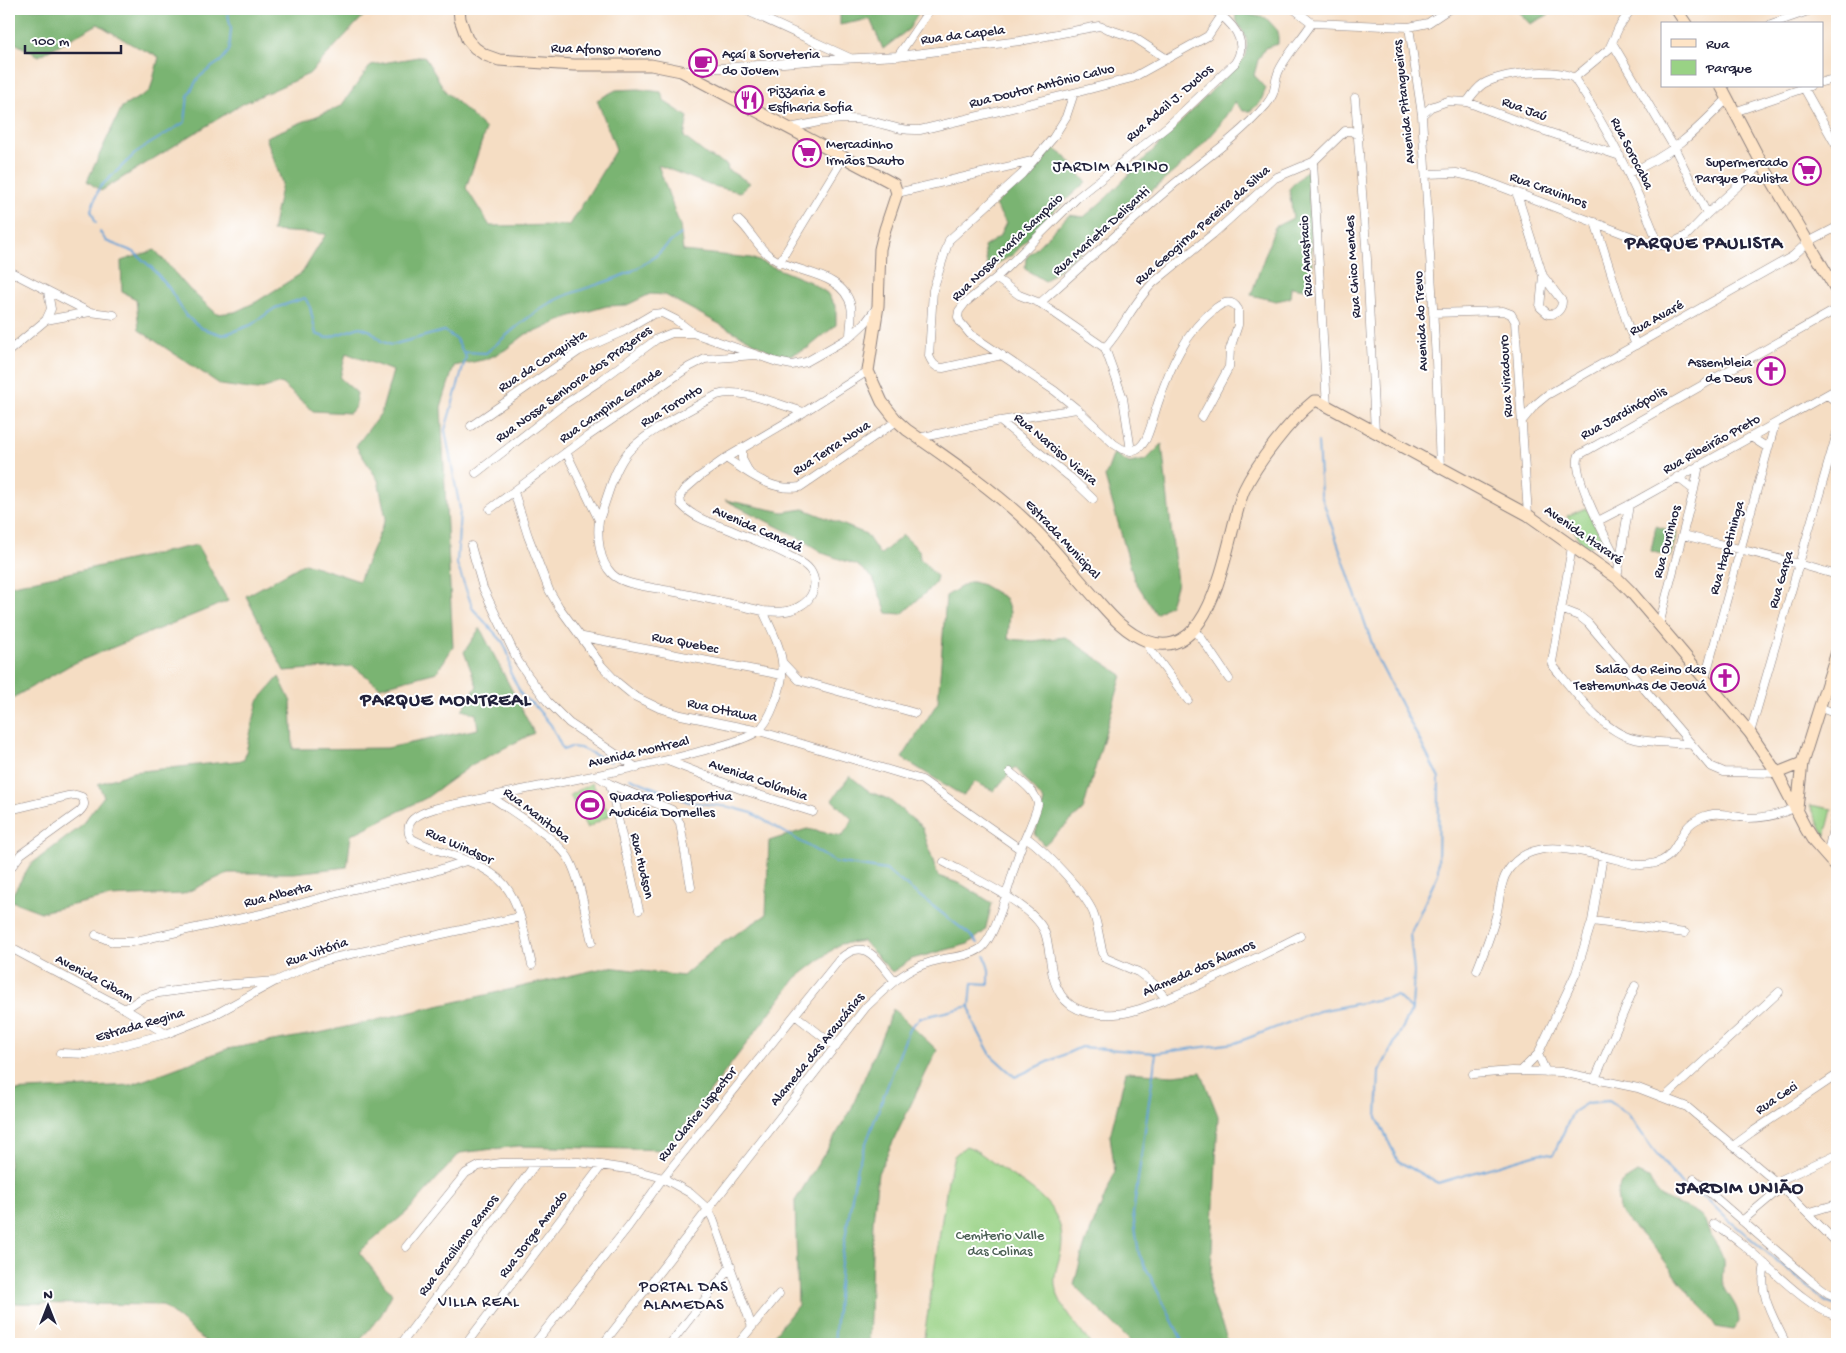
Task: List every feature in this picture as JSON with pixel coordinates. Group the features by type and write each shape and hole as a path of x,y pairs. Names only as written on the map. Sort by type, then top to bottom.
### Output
{"main road":[{"name":"Rua Afonso Moreno","path":"459,9 460,19 467,39 485,55 499,60 574,65 651,65 681,71 894,184 897,193"},
{"path":"1676,9 1685,22"},
{"path":"1722,88 1762,164 1837,291"},
{"path":"868,371 878,306 880,249 897,193"},
{"name":"Estrada Municipal","path":"868,371 882,402 897,421 1027,522 1045,539 1114,619 1133,634 1148,642"},
{"name":"Avenida Itararé","path":"1192,631 1211,601 1248,482 1290,425 1310,404 1314,401 1318,402 1547,527 1617,578 1750,733 1777,773 1806,829 1837,868"},
{"path":"1148,642 1175,642 1192,631"},
{"path":"1796,809 1802,763 1821,708 1837,652"},
{"path":"1777,773 1802,763"}],"street":[{"path":"743,9 852,58"},
{"path":"898,56 930,9"},
{"path":"1167,59 1208,36 1222,15 1213,9"},
{"path":"1294,9 1312,23 1410,28 1428,23 1449,9"},
{"path":"1467,102 1476,89 1506,76 1549,72 1564,74 1574,78 1604,54 1613,44 1619,27 1630,9"},
{"path":"1777,22 1814,9"},
{"name":"Rua Adail J. Duclos","path":"1077,198 1168,126 1235,63 1240,56 1242,46 1234,28 1222,15"},
{"name":"Rua Marieta Delisanti","path":"1040,303 1262,109 1275,92 1278,74 1286,58 1304,37 1312,23"},
{"name":"Rua da Capela","path":"681,71 898,56 1020,41 1099,26 1135,38 1167,59"},
{"name":"Avenida Pitangueiras","path":"1410,28 1422,115 1426,174"},
{"path":"1613,44 1675,149 1707,214"},
{"name":"Rua Doutor Antônio Calvo","path":"789,128 834,120 862,120 898,130 920,130 1132,78 1167,59"},
{"name":"Rua Sorocaba","path":"1574,78 1596,112 1620,156 1645,208 1659,245"},
{"path":"1824,81 1837,78"},
{"path":"1734,112 1804,88"},
{"path":"1808,88 1837,147"},
{"path":"1074,93 1060,128 1053,138 1022,174 949,240 934,290 929,356 932,363 938,368 944,368 1002,355 1055,391 1114,444 1131,451 1142,446 1146,438 1164,385 1187,338 1219,306 1226,302 1231,302 1238,309 1239,317 1230,352 1229,367 1202,417"},
{"name":"Rua Chico Mendes","path":"1354,98 1367,259 1375,434"},
{"path":"1628,173 1675,149 1727,99"},
{"name":"Rua Jaú","path":"1422,115 1436,104 1448,100 1467,102 1533,127 1620,156"},
{"path":"1313,162 1344,131 1351,131 1358,135"},
{"path":"779,263 843,158"},
{"path":"897,193 1032,161"},
{"name":"Rua Geogirna Pereira da Silva","path":"1105,348 1153,283 1213,234 1275,178 1313,162"},
{"name":"Rua Anastacio","path":"1313,162 1327,407"},
{"path":"1659,245 1674,243 1686,236 1707,214 1762,164"},
{"name":"Rua Cravinhos","path":"1426,174 1466,174 1643,241 1659,245"},
{"name":"Avenida do Trevo","path":"1426,174 1440,468"},
{"path":"1517,194 1543,276 1562,300 1561,308 1555,313 1548,314 1540,307 1543,276"},
{"name":"Rua Nossa Maria Sampaio","path":"1002,355 970,334 960,322 959,311 965,303 996,278 1077,198"},
{"path":"738,220 746,226 762,251 779,263 825,279 843,291 851,307 850,337"},
{"path":"1595,222 1636,345"},
{"name":"Rua Avaré","path":"1522,421 1535,405 1547,395 1793,256 1808,242 1837,227"},
{"path":"13,274 90,312"},
{"path":"996,278 1019,295 1040,303 1105,348 1123,398 1131,451"},
{"path":"46,320 50,309 48,292"},
{"name":"Rua da Conquista","path":"470,426 590,344 624,331 653,314 662,313 669,316 693,333 784,364 798,365 850,337 866,322 878,306"},
{"name":"Rua Jardinópolis","path":"1619,563 1583,487 1577,468 1577,458 1584,451 1837,309"},
{"name":"Rua Viradouro","path":"1434,313 1496,311 1511,314 1517,328 1528,516"},
{"path":"9,351 46,320 90,312 114,315"},
{"name":"Rua Nossa Senhora dos Prazeres","path":"476,473 562,406 658,339 672,334 693,333"},
{"name":"Rua Campina Grande","path":"490,509 566,452 689,367 705,359 759,355"},
{"name":"Avenida Canadá","path":"566,452 599,520 598,532 601,552 605,565 616,578 639,585 763,611 783,612 802,606 810,599 814,591 814,580 810,570 801,562 776,549 695,516 681,504 680,496 688,485 726,458 804,412 868,371"},
{"name":"Rua Ribeirão Preto","path":"1598,521 1629,506 1677,477 1837,389"},
{"name":"Rua Toronto","path":"599,520 614,479 626,454 645,438 717,395 725,392 743,394 804,412"},
{"path":"1827,395 1837,402"},
{"path":"918,438 1000,421 1077,409"},
{"name":"Rua Terra Nova","path":"726,458 750,474 776,487 788,489 800,487 897,421"},
{"name":"Rua Narciso Vieira","path":"1000,421 1071,478 1093,499"},
{"name":"Rua Itapetininga","path":"1704,678 1775,424"},
{"name":"Rua Garça","path":"1750,733 1837,433"},
{"path":"1751,437 1768,448"},
{"path":"742,448 742,459 750,474"},
{"name":"Rua Ourinhos","path":"1659,625 1699,465"},
{"path":"1677,477 1694,490"},
{"name":"Rua Ottawa","path":"514,492 528,536 549,590 602,666 634,696 659,708 681,715 759,731 922,780 1020,849"},
{"path":"1617,578 1629,506"},
{"path":"1682,535 1837,575"},
{"path":"471,546 483,588 518,661 529,677 547,701 569,723 637,768"},
{"path":"1572,547 1552,662 1554,667 1584,703 1613,730 1633,738 1692,745"},
{"path":"1561,609 1579,616 1588,623 1710,766 1724,772 1777,773"},
{"path":"759,731 771,712 782,679 783,663 777,642 763,611"},
{"path":"1192,631 1200,636 1229,679"},
{"name":"Rua Quebec","path":"583,637 782,679 799,680 915,713"},
{"path":"1148,642 1150,649 1188,700"},
{"path":"783,663 799,680"},
{"path":"1821,708 1837,714"},
{"name":"Avenida Montreal","path":"408,834 408,827 412,820 433,810 490,796 668,761 718,747 759,731"},
{"name":"Avenida Colúmbia","path":"668,761 731,786 813,812"},
{"name":"Alameda das Araucárias","path":"603,1344 866,1008 894,980 931,962 974,952 981,949 988,940 1038,804 1037,798 1032,791 1010,772"},
{"path":"597,776 610,784 672,810 680,823 691,887"},
{"name":"Rua Hudson","path":"610,784 639,910"},
{"path":"9,810 76,795 82,797 84,802 84,807 78,812 21,854 9,870"},
{"name":"Rua Manitoba","path":"490,796 546,837 568,858 575,873 592,942"},
{"path":"1477,970 1491,934 1505,876 1520,857 1543,848 1569,849 1639,865 1659,863 1672,854 1687,826 1699,818 1725,813 1746,818 1766,818 1796,809"},
{"path":"1827,857 1837,812"},
{"name":"Rua Windsor","path":"408,834 419,843 486,870 500,881 509,891 520,917 532,965"},
{"path":"1026,836 1051,858 1087,901 1092,911 1102,953 1105,958 1138,972 1154,984 1166,999"},
{"path":"1521,1071 1538,1054 1576,973 1592,921 1603,856"},
{"name":"Rua Alberta","path":"96,935 113,942 131,942 261,914 354,889 432,872 466,861"},
{"name":"Alameda dos Álamos","path":"944,862 1026,909 1044,930 1054,981 1061,995 1070,1005 1083,1012 1117,1014 1142,1009 1192,989 1300,936"},
{"name":"Rua Vitória","path":"125,1008 142,998 159,994 220,985 276,981 311,965 332,958 520,917"},
{"path":"1592,921 1685,933"},
{"name":"Avenida Cibam","path":"9,947 125,1008 166,1034"},
{"name":"Rua Clarice Lispector","path":"534,1344 628,1227 663,1178 839,960 847,952 864,949 876,958 894,980"},
{"name":"Estrada Regina","path":"60,1053 86,1054 166,1034 214,1015 276,981"},
{"path":"1595,1079 1635,986"},
{"path":"1664,1098 1779,992"},
{"path":"795,1015 836,1047"},
{"path":"1538,1054 1546,1072"},
{"path":"1473,1074 1521,1071 1561,1072 1638,1088 1686,1107 1779,1185 1837,1243"},
{"name":"Rua Ceci","path":"1733,1146 1837,1075"},
{"path":"1742,1221 1779,1185 1837,1154"},
{"name":"Rua Graciliano Ramos","path":"401,1344 537,1162"},
{"path":"406,1247 466,1173 479,1166 501,1163 579,1162 634,1170 663,1178 690,1193 708,1209 731,1266 752,1327"},
{"name":"Rua Jorge Amado","path":"466,1344 602,1166"},
{"path":"1694,1179 1809,1279 1828,1293 1837,1297"},
{"path":"1807,1213 1837,1204"},
{"path":"1714,1224 1739,1241 1808,1300 1822,1310 1837,1316"},
{"path":"1765,1264 1762,1284 1764,1297 1786,1344"},
{"path":"670,1344 731,1266"},
{"path":"738,1344 778,1294"}],"green space":[{"path":"9,9 370,9 309,74 242,104 101,191 87,181 122,107 150,91 159,57 131,44 98,24 39,56 9,40"},
{"path":"840,9 921,9 909,29 883,49 870,19 840,25"},
{"path":"1517,9 1549,9 1548,15 1530,24"},
{"path":"1235,12 1266,18 1278,31 1278,44 1265,48 1258,60 1254,75 1266,88 1260,103 1250,111 1243,111 1235,102 1216,130 1190,158 1045,281 1025,269 1026,258 1069,215 1084,217 1106,198 1246,56 1247,41 1238,24"},
{"path":"424,56 446,92 486,129 466,188 490,226 570,225 616,149 597,100 616,90 638,89 661,92 665,102 688,117 684,137 707,155 727,165 728,170 750,183 740,192 709,185 658,165 680,226 683,251 751,258 810,282 827,293 836,307 836,325 808,348 783,358 665,295 650,294 627,305 607,306 568,317 540,330 526,334 505,350 487,359 454,366 441,407 453,647 437,672 380,687 353,666 284,671 246,596 305,563 359,581 386,518 378,480 356,446 381,413 393,371 346,353 340,378 357,393 355,407 350,413 313,411 281,383 257,390 221,385 139,330 136,299 122,292 121,261 155,250 189,289 217,314 235,312 256,302 302,273 326,234 272,231 282,183 266,137 341,106 371,65"},
{"path":"1052,147 1065,156 1086,182 1045,219 1014,254 988,269 984,247 999,237 1006,223 995,205"},
{"path":"1306,171 1308,176 1313,290 1291,287 1290,298 1276,301 1251,295 1275,227 1293,218 1289,189"},
{"path":"1162,444 1177,583 1170,605 1156,614 1134,579 1105,477 1114,453 1129,463 1146,460"},
{"path":"725,500 783,512 804,509 866,534 880,555 903,535 919,550 920,559 937,576 935,584 902,614 887,613 873,578 857,565 825,554 794,535"},
{"path":"1586,508 1603,540 1588,547 1587,544 1582,546 1567,516"},
{"path":"1656,526 1677,533 1670,557 1651,551"},
{"path":"197,545 228,601 72,664 9,700 9,586"},
{"path":"969,582 983,585 1005,598 1010,612 1008,639 1033,641 1065,637 1122,675 1083,810 1044,845 1035,835 1044,801 1015,767 994,791 975,782 963,796 902,758 938,702 946,596"},
{"path":"480,628 534,733 473,764 426,798 351,835 347,867 294,873 228,873 183,894 109,897 41,912 9,900 30,865 79,828 104,796 98,784 133,772 244,760 258,701 279,677 291,702 293,749 387,748 478,729 476,714 462,710 477,686 464,652"},
{"path":"850,776 870,792 888,799 922,827 938,876 961,884 992,903 985,931 968,944 912,959 892,972 863,941 840,944 796,978 666,1150 518,1146 460,1153 408,1211 359,1252 392,1294 381,1315 357,1344 209,1344 162,1305 9,1303 9,1091 131,1085 227,1049 324,1032 608,967 683,976 719,945 766,915 769,841 807,829 842,836 853,820 832,800"},
{"name":"Quadra Poliesportiva Audicéia Dornelles","path":"592,783 610,815 587,828 570,795"},
{"path":"1810,805 1832,809 1825,837"},
{"path":"893,1009 937,1050 878,1173 873,1221 869,1344 767,1344 798,1305 795,1201 850,1112"},
{"path":"1126,1072 1173,1075 1201,1072 1218,1116 1210,1294 1229,1344 1133,1344 1074,1285 1084,1247 1115,1172 1110,1136"},
{"name":"Cemiterio Valle das Colinas","path":"966,1146 978,1152 1039,1195 1055,1215 1060,1227 1062,1241 1055,1286 1066,1312 1090,1344 923,1344 948,1180 954,1156"},
{"path":"1637,1173 1649,1178 1654,1188 1665,1199 1691,1209 1704,1219 1722,1257 1723,1284 1736,1306 1739,1316 1739,1322 1733,1330 1716,1327 1706,1311 1691,1296 1658,1252 1619,1210 1617,1193 1621,1183"}],"waterway":[{"path":"96,223 91,210 99,188 138,151 185,122 188,96 198,78 221,61 229,51 231,29 227,9"},
{"path":"100,232 106,241 134,252 153,269 169,288 186,316 201,328 223,335 251,325 275,308 305,298 310,307 316,334 327,338 360,327 371,331 381,341 391,345 444,331 456,339 466,357 445,430 460,509 457,564 473,609 503,642 509,656 510,672 522,696 535,706 551,725 563,750 571,747 580,748 611,762"},
{"path":"463,352 486,353 540,309 569,294 632,271 652,259 681,234"},
{"path":"1318,442 1321,495 1377,658 1439,778 1438,874 1410,934 1414,972 1412,1009"},
{"path":"630,778 689,802 730,807 752,813 835,862 886,870 978,943"},
{"path":"985,956 989,970 989,984 972,983 970,1006 973,1022 991,1055 1015,1077 1081,1047 1156,1053 1235,1043 1319,1011 1397,996 1412,1010 1379,1072 1377,1118 1398,1161 1438,1183 1541,1153 1553,1155 1573,1112 1587,1103 1609,1101 1628,1114 1654,1151 1681,1184 1708,1200 1724,1216 1826,1302 1837,1306"},
{"path":"834,1344 841,1263 857,1167 909,1029 920,1018 970,1006"},
{"path":"1156,1053 1133,1214 1139,1254 1184,1344"}],"place":[{"name":"Açaí & Sorveteria do Jovem","path":"703,63"},
{"name":"Pizzaria e Esfiharia Sofia","path":"749,100"},
{"name":"Mercadinho Irmãos Dauto","path":"807,153"},
{"name":"Supermercado Parque Paulista","path":"1807,171"},
{"name":"Assembleia de Deus","path":"1771,371"},
{"name":"Salão do Reino das Testemunhas de Jeová","path":"1725,678"},
{"name":"Quadra Poliesportiva Audicéia Dornelles","path":"590,805"}],"district":[{"name":"JARDIM ALPINO","path":"1111,168"},
{"name":"PARQUE PAULISTA","path":"1704,244"},
{"name":"PARQUE MONTREAL","path":"446,701"},
{"name":"JARDIM UNIÃO","path":"1740,1189"},
{"name":"PORTAL DAS ALAMEDAS","path":"684,1297"},
{"name":"VILLA REAL","path":"479,1303"}]}
